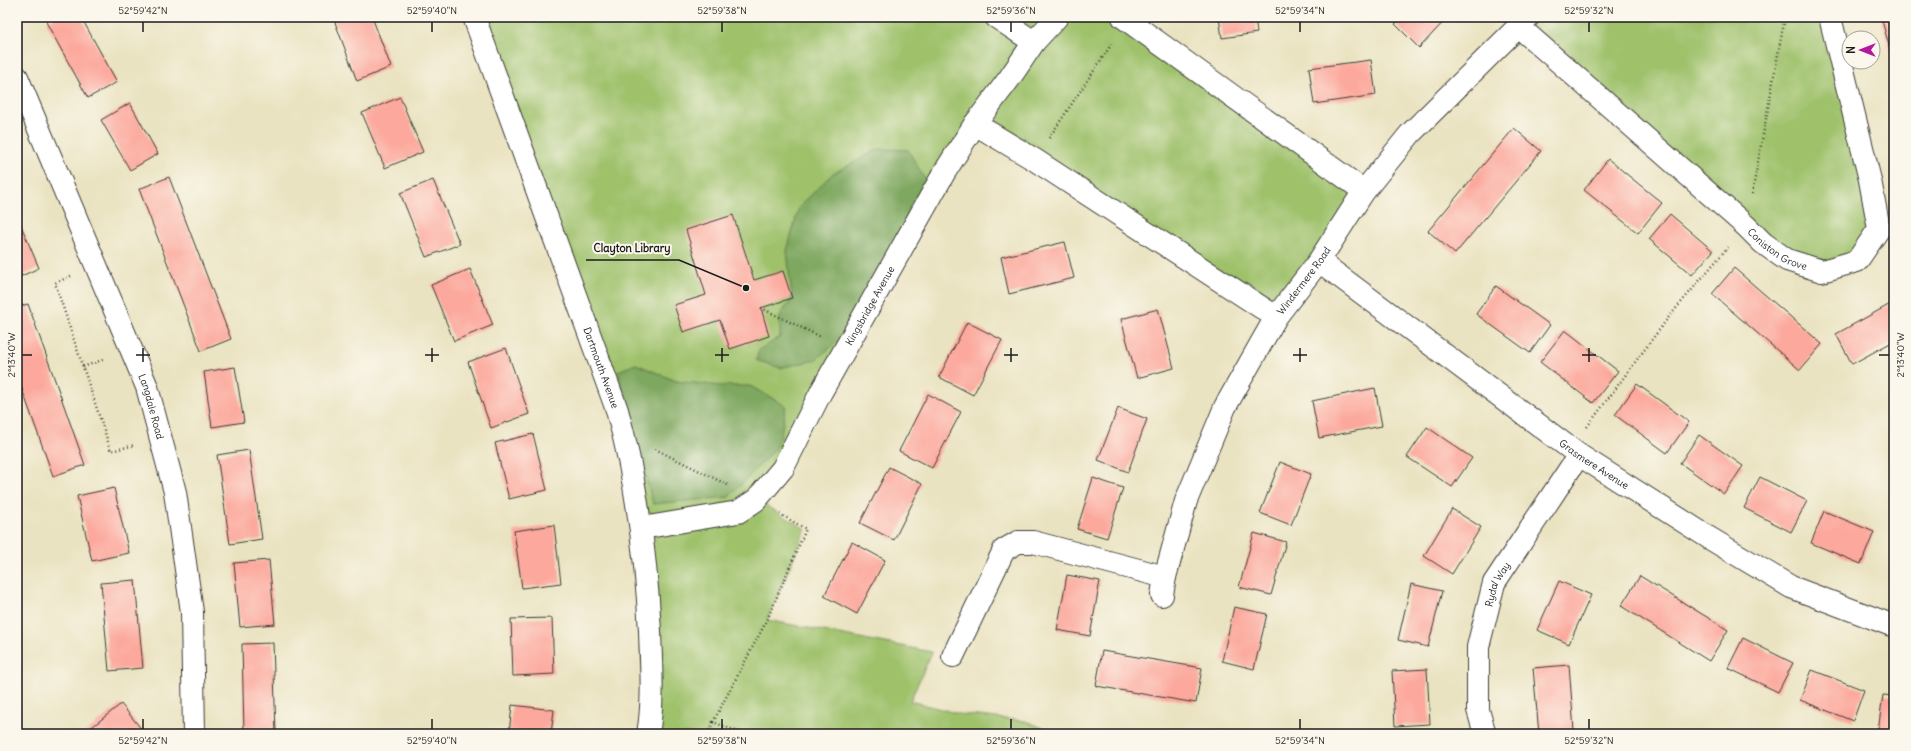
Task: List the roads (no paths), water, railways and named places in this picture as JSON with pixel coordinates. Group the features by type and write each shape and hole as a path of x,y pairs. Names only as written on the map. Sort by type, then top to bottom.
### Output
{"street":[{"name":"Dartmouth Avenue","path":"474,17 617,410 624,433 642,528 648,594 652,688 648,734"},
{"path":"996,17 1034,42"},
{"name":"Kingsbridge Avenue","path":"642,528 738,512 756,500 783,468 821,392 944,173 975,124 1009,79 1034,42 1057,17"},
{"name":"Coniston Grove","path":"1523,21 1763,243 1787,260 1822,271 1856,261 1879,228 1870,180 1830,17"},
{"path":"1126,19 1364,190"},
{"name":"Windermere Road","path":"953,656 1004,550 1018,542 1033,542 1164,586 1186,501 1225,407 1276,317 1319,261 1364,190 1410,134 1523,21"},
{"name":"Langdale Road","path":"17,77 147,387 175,492 192,612 194,734"},
{"path":"975,124 1035,160 1276,317"},
{"name":"Grasmere Avenue","path":"1319,261 1575,451 1711,539 1792,587 1894,626"},
{"name":"Rydal Way","path":"1485,734 1478,710 1478,647 1494,583 1575,451"}],"place":[{"name":"Clayton Library","path":"746,288"}]}
